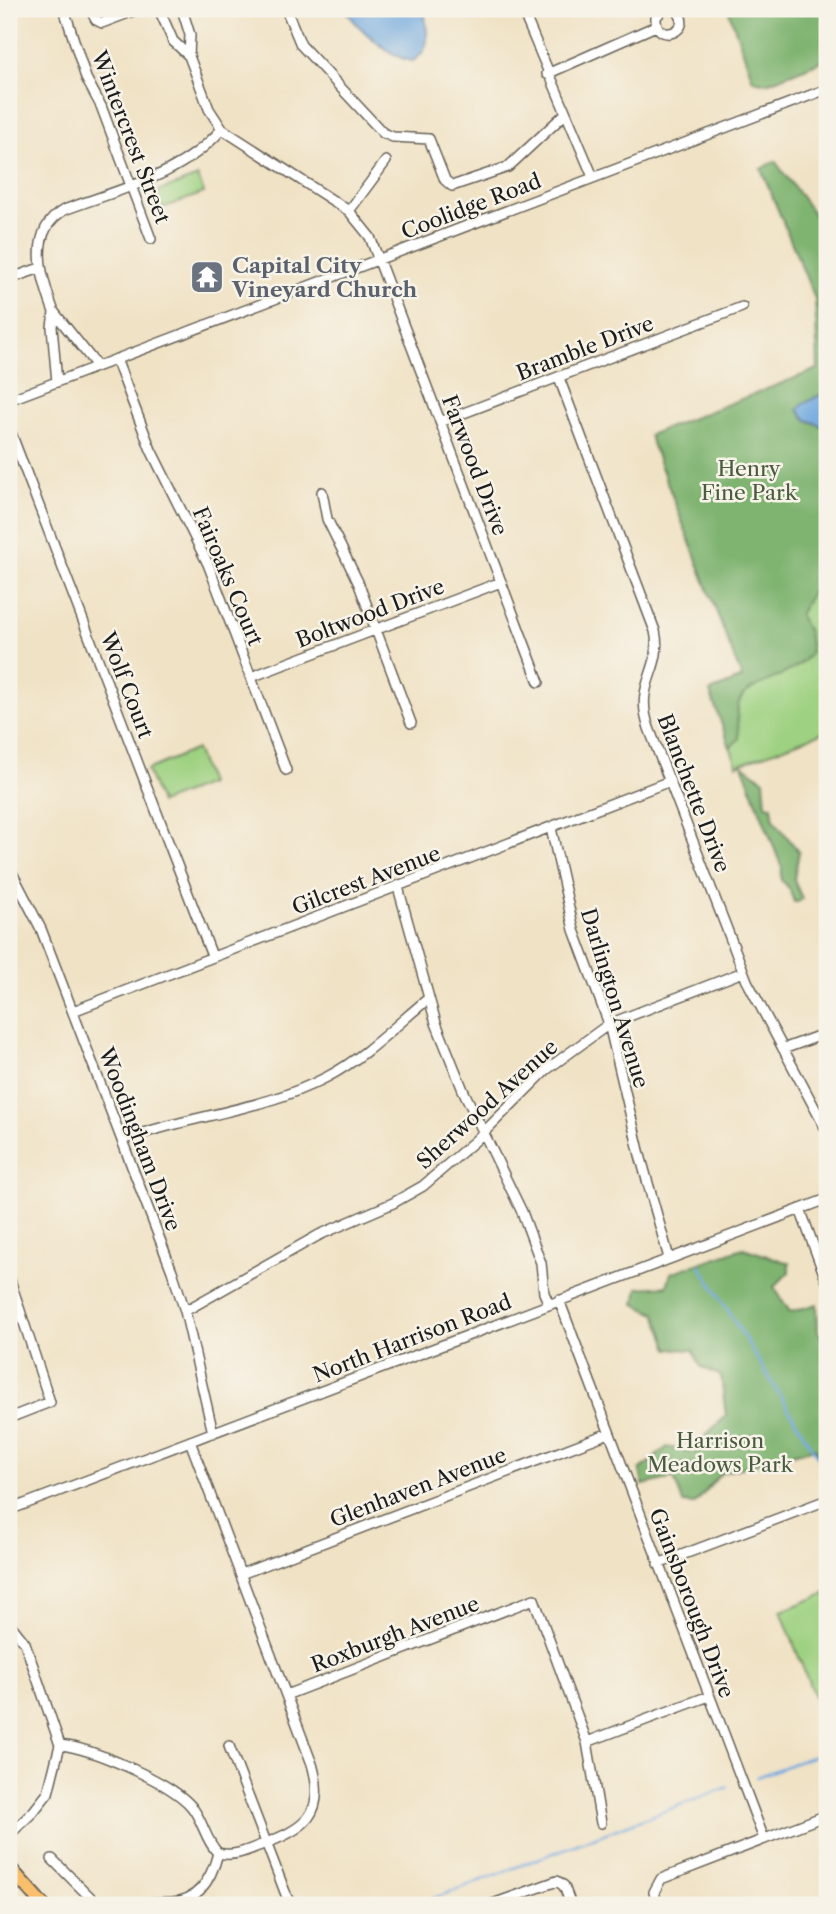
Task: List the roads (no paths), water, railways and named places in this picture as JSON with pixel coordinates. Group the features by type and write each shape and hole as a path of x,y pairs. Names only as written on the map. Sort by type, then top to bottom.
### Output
{"main road":[{"path":"11,1874 43,1905"}],"street":[{"name":"Wintercrest Street","path":"64,9 86,78 101,106 150,239"},
{"path":"90,9 96,20 102,23 139,9"},
{"path":"159,9 173,41 190,55"},
{"path":"182,9 190,35 190,55 209,109 222,129 349,211 386,162"},
{"path":"286,9 301,45 383,133 429,139 445,180 452,186 508,167 565,114"},
{"path":"522,9 547,74 593,177"},
{"path":"656,26 656,16 663,9"},
{"path":"656,26 666,34 678,31 683,19 675,9"},
{"path":"547,74 656,26"},
{"path":"173,41 184,43 190,35"},
{"name":"Coolidge Road","path":"9,400 827,89"},
{"path":"97,366 54,312 40,268 43,238 56,215 184,164 202,151 222,129"},
{"name":"Farwood Drive","path":"349,211 366,230 379,261 539,682"},
{"path":"9,279 40,268"},
{"name":"Bramble Drive","path":"440,422 742,307"},
{"path":"54,312 52,319 57,382"},
{"name":"Fairoaks Court","path":"116,359 151,450 200,543 286,770"},
{"name":"Blanchette Drive","path":"559,377 655,631 656,657 644,688 644,711 743,972 827,1131"},
{"name":"Wolf Court","path":"9,428 212,956"},
{"path":"322,492 327,519 352,569 411,723"},
{"name":"Boltwood Drive","path":"251,677 501,582"},
{"name":"Gilcrest Avenue","path":"73,1010 670,781"},
{"name":"Darlington Avenue","path":"551,828 574,930 609,1024 640,1155 669,1258"},
{"name":"Woodingham Drive","path":"9,870 41,929 185,1311 213,1433"},
{"name":"Gainsborough Drive","path":"398,887 446,1048 532,1237 554,1302 609,1433 764,1839"},
{"name":"Sherwood Avenue","path":"185,1311 319,1235 408,1196 484,1133 547,1070 609,1024 743,972"},
{"path":"122,1140 255,1106 313,1084 349,1064 429,998"},
{"path":"783,1049 827,1033"},
{"name":"North Harrison Road","path":"9,1510 827,1199"},
{"path":"800,1209 827,1282"},
{"path":"9,1278 50,1402 9,1418"},
{"name":"Glenhaven Avenue","path":"241,1574 609,1433"},
{"path":"190,1441 312,1764 317,1789 316,1805 309,1818 292,1833 236,1854 218,1853"},
{"path":"658,1564 827,1500"},
{"name":"Roxburgh Avenue","path":"286,1695 534,1599 587,1742"},
{"path":"9,1623 25,1643 60,1745 49,1789 42,1802 9,1835"},
{"path":"601,1823 587,1742 709,1696"},
{"path":"60,1745 119,1765 174,1791 191,1807 218,1853 209,1882 190,1896 176,1902 138,1905"},
{"path":"229,1746 290,1905"},
{"path":"657,1905 654,1892 662,1879 827,1815"},
{"path":"52,1859 98,1905"},
{"path":"490,1905 557,1881 564,1886 571,1905"}],"water":[{"path":"346,9 424,9 427,38 424,50 413,61 396,55 366,33"},
{"path":"827,391 827,428 807,420 798,410 803,404"}],"waterway":[{"path":"700,1265 827,1472"},
{"path":"757,1777 827,1751"},
{"path":"416,1905 728,1787"}],"place":[{"name":"Capital City Vineyard Church","path":"207,277"}],"park label":[{"name":"Henry Fine Park","path":"749,480"},
{"name":"Harrison Meadows Park","path":"720,1452"}]}
